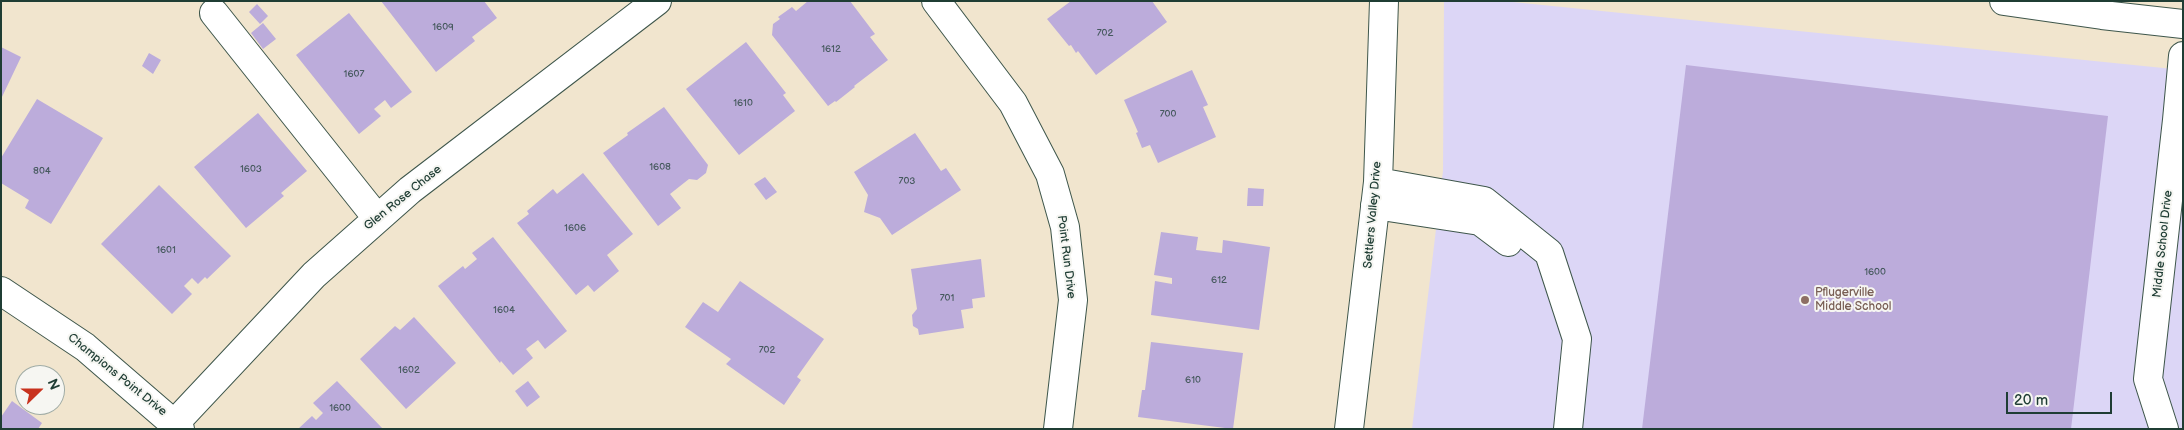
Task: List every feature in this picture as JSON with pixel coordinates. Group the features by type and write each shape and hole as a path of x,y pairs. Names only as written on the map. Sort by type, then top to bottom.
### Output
{"street":[{"name":"Glen Rose Chase","path":"178,426 314,275 377,218 410,190 657,1"},
{"name":"Point Run Drive","path":"936,1 1013,103 1050,174 1065,227 1073,300 1058,429"},
{"name":"Settlers Valley Drive","path":"1349,429 1377,193 1384,1"},
{"path":"2004,1 2102,16 2183,24"},
{"path":"214,13 377,218"},
{"name":"Middle School Drive","path":"2164,429 2148,379 2183,56"},
{"path":"1377,193 1480,221 1537,265 1559,343 1550,429"},
{"path":"1377,193 1484,201 1549,253 1577,339 1568,429"},
{"name":"Champions Point Drive","path":"1,291 85,347 178,426"}],"shaded area":[{"name":"Pflugerville Middle School","path":"1444,1 1503,1 2183,70 2183,429 1412,429 1443,171"}],"building":[{"path":"381,1 484,1 497,18 472,37 475,41 436,72"},
{"path":"808,1 850,1 875,34 870,37 888,60 836,102 828,106 772,35 773,24 780,19 778,17 792,7 796,11"},
{"path":"1071,1 1152,1 1167,22 1096,75 1078,51 1076,53 1071,45 1069,46 1047,19"},
{"path":"257,4 268,16 260,24 249,12"},
{"path":"349,13 412,92 391,108 385,100 374,109 381,116 359,134 296,55"},
{"path":"263,23 276,39 263,49 251,33"},
{"path":"746,42 786,93 783,95 795,111 739,155 686,89"},
{"path":"1,47 21,57 1,99"},
{"path":"149,53 161,60 153,74 142,66"},
{"name":"Pflugerville Middle School","path":"1686,65 2108,116 2071,429 1642,429"},
{"path":"1192,70 1208,105 1203,107 1216,137 1158,163 1150,145 1142,148 1136,133 1138,132 1124,100"},
{"path":"37,99 103,138 51,224 25,208 29,200 1,183 1,158"},
{"path":"664,107 708,165 706,173 697,180 689,179 670,194 681,208 658,226 603,153 628,135 627,133"},
{"path":"258,113 307,171 281,193 284,196 246,228 194,167"},
{"path":"915,133 941,171 946,168 961,190 892,235 880,218 864,212 868,195 854,172"},
{"path":"583,173 633,234 607,255 619,271 594,292 588,285 576,295 517,223 529,214 527,211 553,189 557,194"},
{"path":"765,177 777,192 766,200 754,184"},
{"path":"159,185 231,256 207,279 205,277 198,284 192,278 184,286 192,294 172,314 101,244"},
{"path":"1248,188 1264,189 1263,206 1247,206"},
{"path":"1161,232 1198,237 1196,250 1222,253 1223,240 1270,247 1259,330 1151,315 1155,281 1172,284 1172,278 1154,275"},
{"path":"493,237 567,331 545,349 538,340 526,349 533,358 513,375 501,361 500,363 438,286 463,266 465,269 477,259 472,253"},
{"path":"981,259 985,297 972,299 973,308 961,310 964,328 919,335 918,329 913,326 912,315 917,309 911,269"},
{"path":"740,281 824,339 797,377 801,380 784,405 726,364 731,359 685,327 703,302 718,312"},
{"path":"414,317 456,363 406,409 360,359 395,326 400,330"},
{"path":"1151,342 1243,353 1233,429 1138,417 1142,390 1145,390"},
{"path":"337,381 383,429 298,429 312,416 316,420 323,413 313,403"},
{"path":"528,381 540,397 527,407 515,391"},
{"path":"12,401 15,403 15,415 31,415 42,423 38,429 1,429 1,417"}],"place":[{"name":"Pflugerville Middle School","path":"1805,300"}]}
